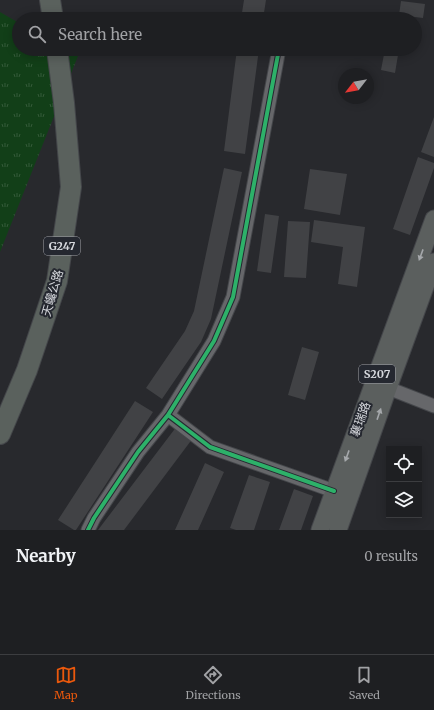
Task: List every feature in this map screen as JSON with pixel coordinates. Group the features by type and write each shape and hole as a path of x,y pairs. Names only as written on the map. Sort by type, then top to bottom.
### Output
{"highway":[{"path":"50,0 52,12"},
{"name":"天巉公路","path":"0,434 27,370 57,281 71,187 64,103 58,56"}],"main road":[{"name":"襄瑞路","path":"320,530 434,218"},
{"name":"襄瑞路","path":"338,530 434,262"}],"street":[{"path":"88,530 94,518 138,452 168,415 214,341 233,296 278,56"},
{"path":"388,388 434,406"},
{"path":"168,415 210,447 334,491"}],"green space":[{"path":"0,12 12,19 12,56 78,56 0,252"}],"building":[{"path":"244,0 266,0 264,12 242,12"},
{"path":"401,1 425,4 423,18 422,12 399,12"},
{"path":"236,56 258,56 245,154 224,151"},
{"path":"384,56 398,56 395,73 381,70"},
{"path":"434,117 434,157 421,152"},
{"path":"418,157 434,163 434,168 410,235 393,229"},
{"path":"224,168 242,172 211,319 201,342 162,399 146,388 185,331 194,311"},
{"path":"310,169 347,174 340,215 304,209"},
{"path":"265,214 279,216 271,273 257,271"},
{"path":"314,220 365,227 357,287 338,284 343,247 311,242"},
{"path":"288,221 310,222 306,278 284,277"},
{"path":"302,347 319,352 305,400 288,395"},
{"path":"135,401 153,412 76,530 74,530 58,520"},
{"path":"177,426 193,438 124,530 98,530"},
{"path":"205,463 224,472 198,530 175,530"},
{"path":"249,475 270,482 254,530 236,530 230,528"},
{"path":"294,489 313,496 301,530 279,530"}],"cycle path":[{"path":"88,530 94,518 138,452 168,415 214,341 233,297 278,56"},
{"path":"168,415 210,447 334,491"}]}
